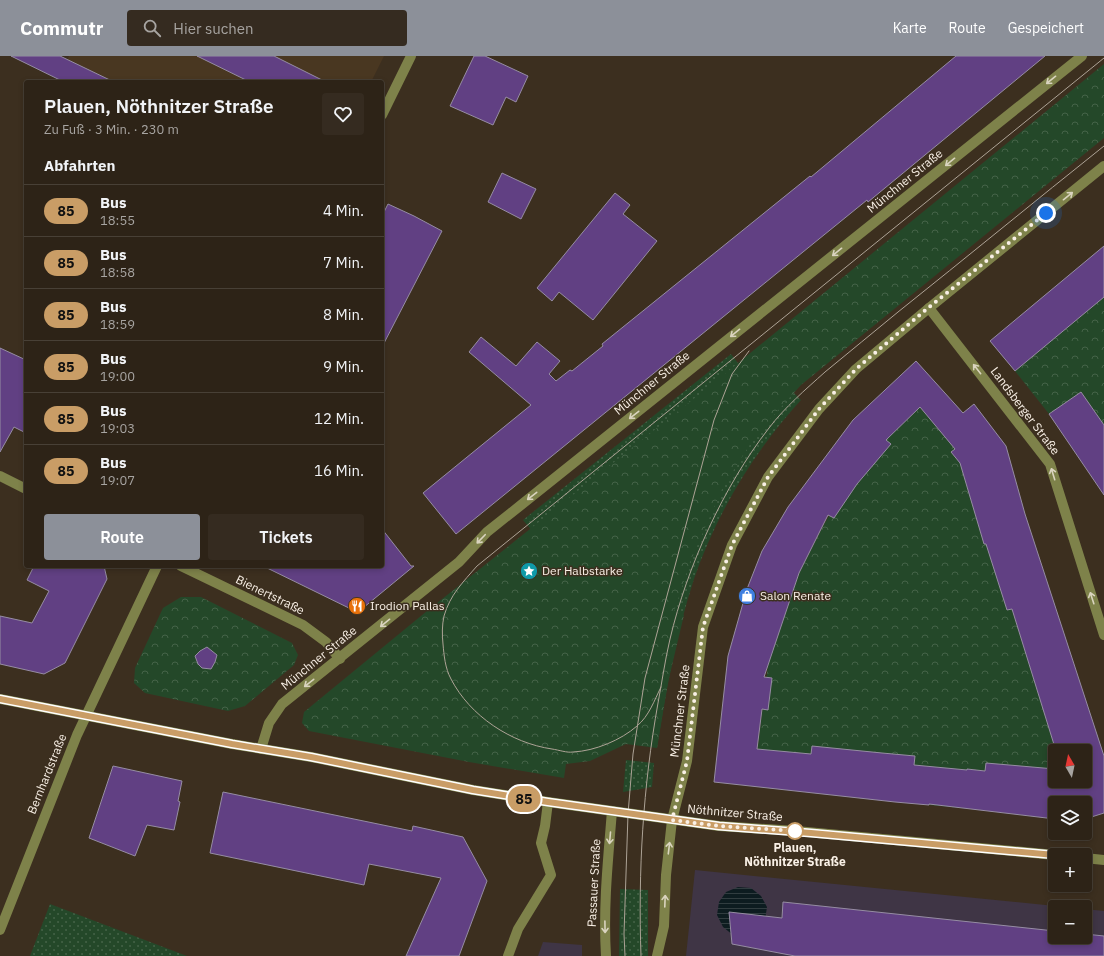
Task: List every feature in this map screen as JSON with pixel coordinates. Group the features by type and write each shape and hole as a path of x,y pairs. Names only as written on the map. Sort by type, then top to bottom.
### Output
{"street":[{"path":"384,111 412,56"},
{"name":"Münchner Straße","path":"261,749 269,723 282,704 459,562 488,532 521,505 1082,56"},
{"name":"Münchner Straße","path":"672,820 687,761 703,627 732,545 768,477 819,409 856,369 928,308 1104,166"},
{"name":"Landsberger Straße","path":"928,308 1050,464 1104,635"},
{"path":"0,476 24,488"},
{"name":"Bernhardstraße","path":"0,930 85,716 156,568"},
{"name":"Bienertstraße","path":"185,568 302,625 326,642 340,659"},
{"name":"Nöthnitzer Straße","path":"0,699 232,744 311,757 473,790 548,802 719,826 804,832 1048,854"},
{"path":"508,956 518,929 551,875 541,843 548,802"},
{"name":"Passauer Straße","path":"606,956 605,892 612,811"},
{"path":"657,956 664,926 666,875 672,820"},
{"path":"1092,859 1104,860"}],"shaded area":[{"path":"69,56 384,56 372,80 57,80"},
{"path":"695,870 1048,905 1048,944 1092,944 1092,910 1104,911 1104,956 686,956"},
{"path":"738,887 751,888 761,896 767,907 765,920 733,935 723,927 717,915 719,902 726,892"},
{"path":"543,942 582,945 582,956 538,956"}],"green space":[{"path":"1104,64 1104,138 801,385 756,435 723,487 690,562 674,612 684,615 668,682 657,748 626,744 590,761 566,764 564,778 469,762 309,731 302,723 304,712 427,611 716,381"},
{"path":"1104,297 1104,425 1081,392 1049,414 1015,371"},
{"path":"731,354 744,371 542,543 523,520"},
{"path":"794,393 801,400 768,440 738,484 725,507 703,555 694,579 682,621 668,684 657,748 626,699 712,400"},
{"path":"920,407 966,462 1054,744 1048,744 1048,776 967,769 962,808 929,805 933,767 792,752 788,790 753,786 768,665 799,573 823,526 852,478 890,436"},
{"path":"181,597 201,597 292,643 298,655 294,665 245,706 228,711 145,693 134,683 135,668 163,608"},
{"path":"1097,734 1104,761 1092,755 1092,744 1062,744"},
{"path":"626,760 654,763 652,787 623,792"},
{"path":"620,889 648,890 648,956 619,956"},
{"path":"50,904 187,956 30,956"}],"building":[{"path":"11,56 60,56 110,80 60,80"},
{"path":"197,56 274,56 322,80 246,80"},
{"path":"474,56 485,56 528,76 516,102 506,97 493,125 450,106"},
{"path":"956,56 1045,56 868,202 867,200 456,534 423,493 531,405 469,352 481,337 516,366 537,342 560,361 549,374 556,381 570,370 572,371 603,346 602,344 810,176 811,177"},
{"path":"502,173 536,189 521,219 488,202"},
{"path":"615,193 630,205 623,214 657,241 593,320 559,292 552,301 537,288"},
{"path":"388,204 442,231 384,343 384,212"},
{"path":"1104,246 1104,297 1015,371 990,341"},
{"path":"0,348 24,359 24,432 14,427 0,452"},
{"path":"916,361 963,413 974,404 1006,446 1025,514 1104,756 1104,813 1092,817 1092,796 1048,796 1048,818 929,804 895,802 714,782 728,656 747,589 762,551 788,507 853,420","holes":["920,407 955,449 951,452 960,463 984,544 986,544 1007,610 1012,609 1054,744 1092,744 1092,788 1048,788 1048,768 986,763 985,771 967,770 914,765 915,756 812,746 811,754 757,749 762,709 768,710 772,678 764,677 799,573 828,515 834,518 857,484 891,444 886,440"]},
{"path":"1081,392 1104,425 1104,495 1049,414"},
{"path":"384,532 411,566 414,566 363,608 353,610 267,568 384,568"},
{"path":"33,568 104,568 107,579 65,663 44,674 0,664 0,616 32,623 49,591 27,580"},
{"path":"207,647 217,655 211,669 202,668 198,664 195,656"},
{"path":"113,766 182,781 178,801 180,802 174,830 147,825 135,856 89,838"},
{"path":"223,792 412,831 413,826 463,837 487,881 459,956 406,956 441,878 369,864 364,885 210,853"},
{"path":"783,902 1048,930 1048,944 1092,944 1092,935 1104,936 1104,956 795,956 732,944 729,912 782,918"}],"tram line":[{"path":"661,687 645,718 631,731 616,740 599,747 571,752 537,746 522,741 493,726 480,716 459,692 451,679 445,662 442,637 443,619 447,608 458,589 477,566 1104,58"},
{"path":"641,956 640,892 645,798 653,735 667,655 677,612 686,584 722,502 752,451 775,420 810,385 1104,146"},
{"path":"625,956 624,934 628,814 633,754 645,678 714,420 732,374 749,351"}],"bus line":[{"name":"85","path":"0,699 232,744 311,757 473,790 548,802 719,826 921,842 1048,854"}],"place":[{"name":"Der Halbstarke","path":"529,571"},
{"name":"Salon Renate","path":"747,596"},
{"name":"Irodion Pallas","path":"357,606"},
{"name":"Plauen, Nöthnitzer Straße","path":"795,831"}],"route":[{"path":"795,831 719,826 672,820 687,761 703,627 732,545 768,477 819,409 856,369 928,308 1046,213"}]}
